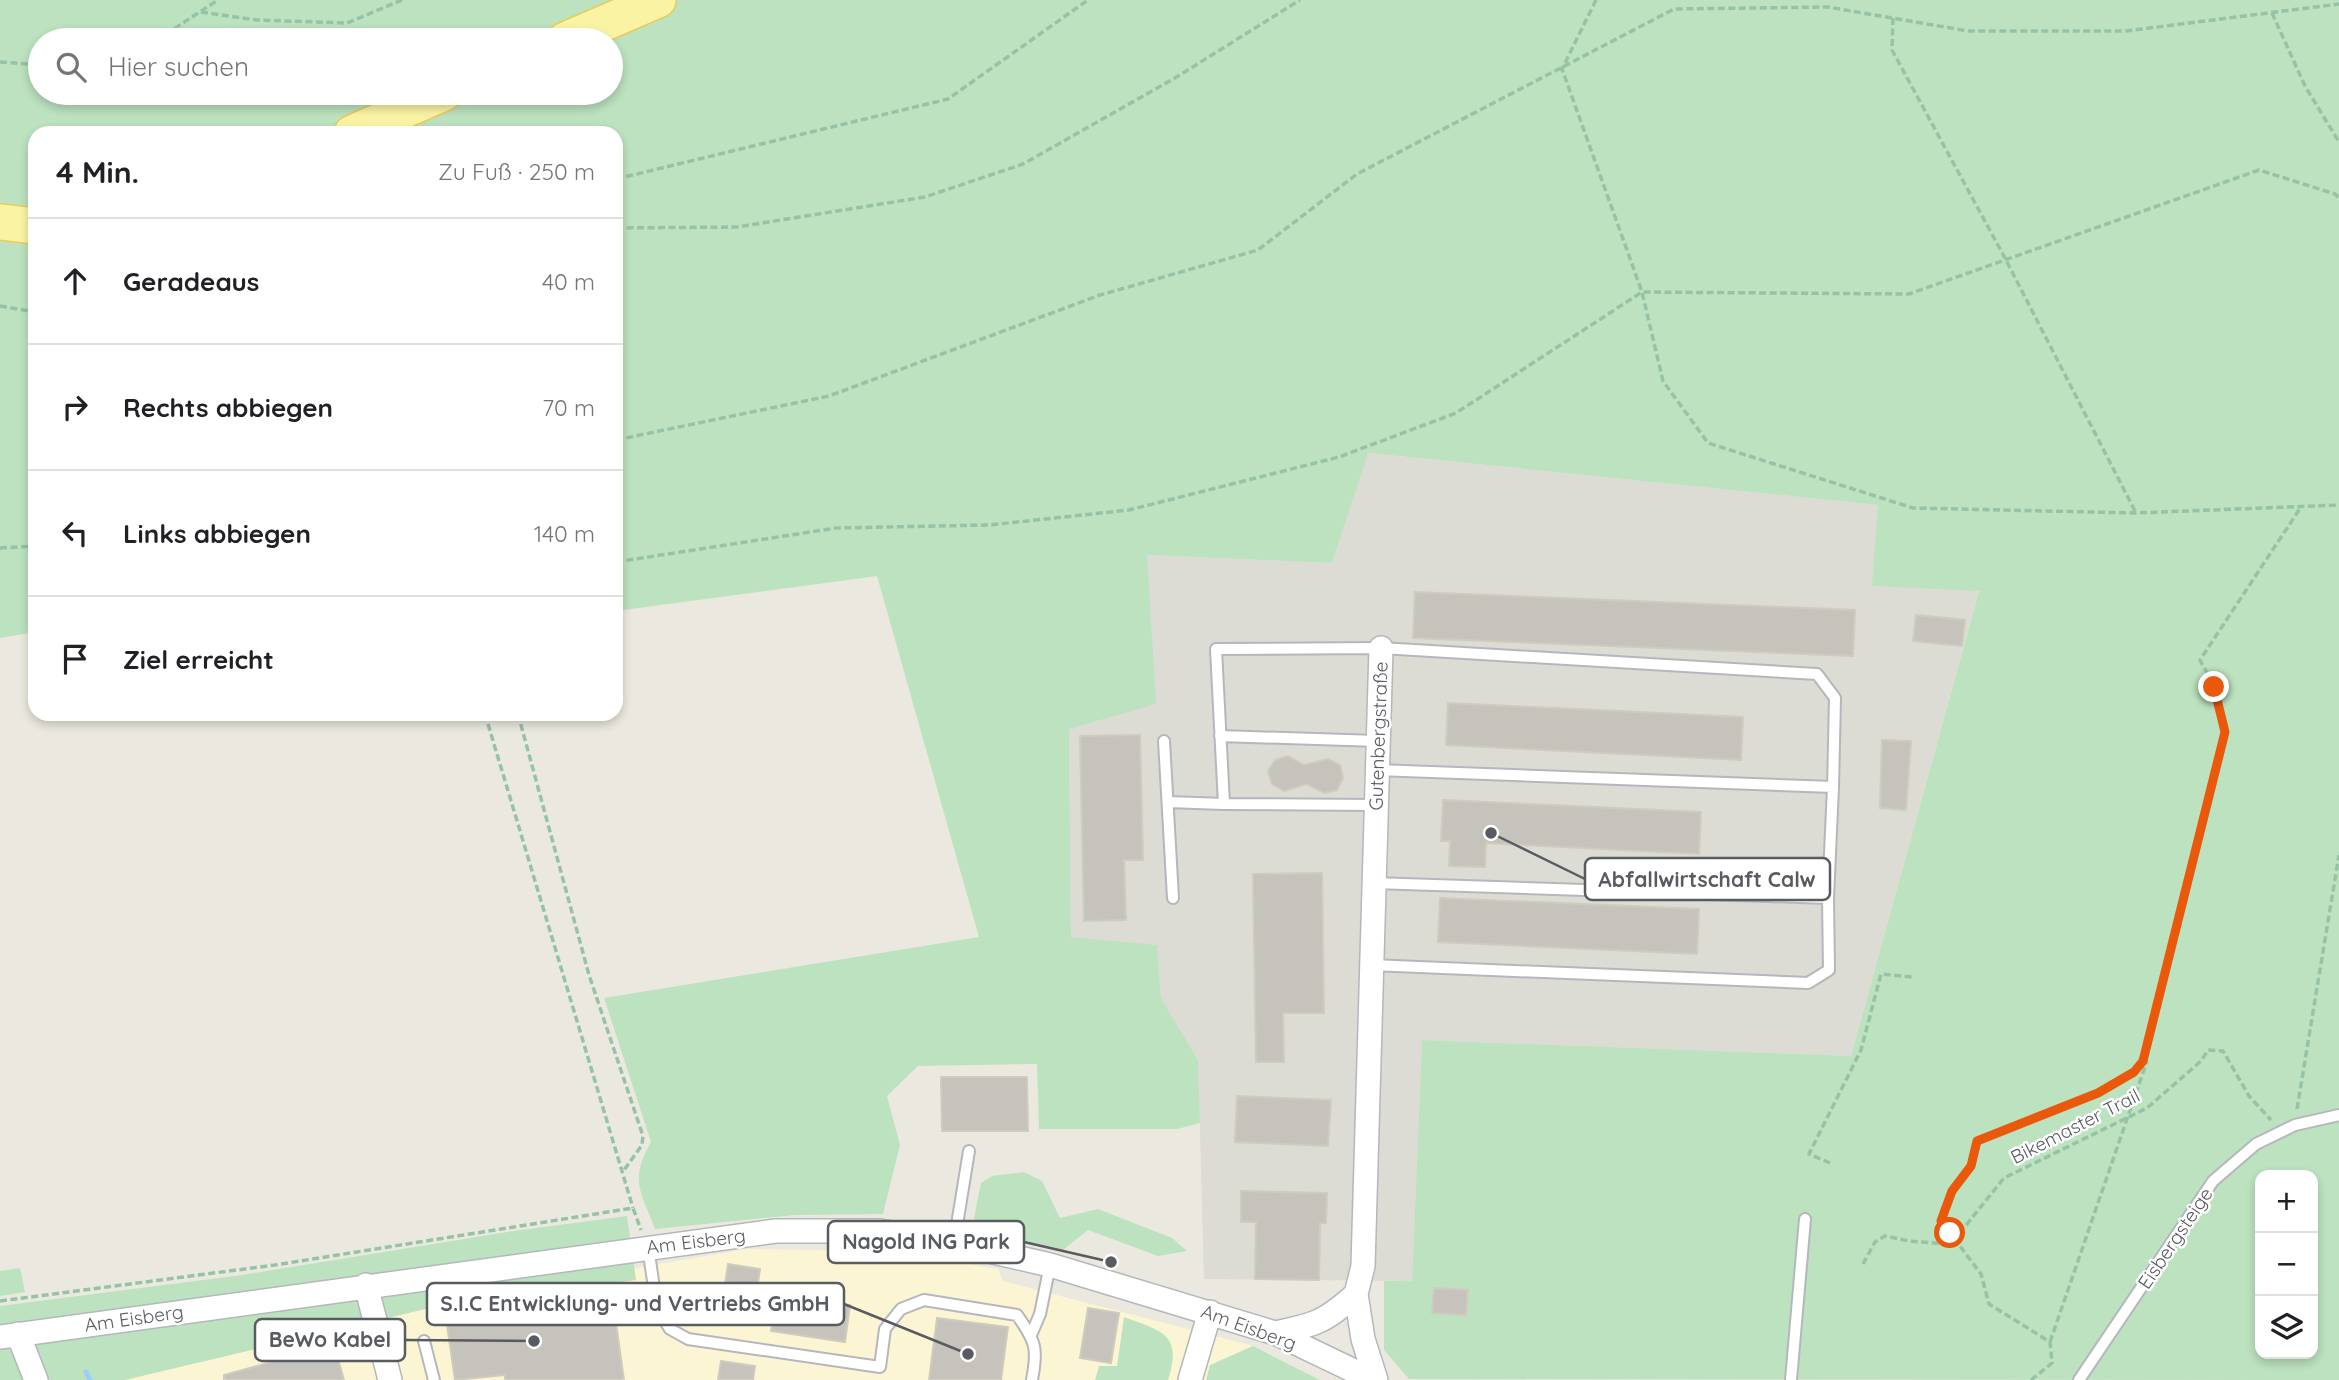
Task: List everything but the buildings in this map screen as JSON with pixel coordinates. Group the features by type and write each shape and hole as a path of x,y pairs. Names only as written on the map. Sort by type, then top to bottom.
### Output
{"main road":[{"path":"593,28 658,0"},
{"path":"368,126 416,105"},
{"path":"0,222 28,225"}],"street":[{"name":"Gutenbergstraße","path":"1375,1380 1363,1339 1356,1294 1363,1266 1381,648"},
{"name":"Am Eisberg","path":"9,1335 776,1231 880,1231 954,1243 1050,1265 1210,1312 1275,1333 1375,1380"},
{"path":"366,1285 390,1380"},
{"path":"1275,1333 1311,1326 1333,1314 1356,1294"},
{"path":"1190,1380 1210,1312"},
{"path":"9,1335 36,1380"}],"lane":[{"path":"1224,804 1216,649 1381,648"},
{"name":"Gutenbergstraße","path":"1371,965 1808,983 1829,970 1828,898 1835,698 1817,674 1381,648"},
{"path":"1220,736 1378,741"},
{"path":"1164,741 1173,898"},
{"path":"1377,770 1833,787"},
{"path":"1168,802 1376,805"},
{"path":"1373,883 1828,898"},
{"name":"Eisbergsteige","path":"2079,1380 2213,1181 2256,1144 2295,1125 2339,1115"},
{"path":"954,1243 969,1151"},
{"path":"1791,1380 1805,1219"},
{"path":"648,1247 657,1308 670,1329 688,1339 880,1367"},
{"path":"1031,1335 1040,1314 1050,1265"},
{"path":"878,1380 885,1329 901,1309 923,1300 1017,1315 1031,1335 1037,1354 1032,1380"},
{"path":"424,1340 434,1380"}],"path":[{"path":"176,28 218,0"},
{"path":"201,12 257,20 347,23 402,0"},
{"path":"623,177 948,99 1088,0"},
{"path":"623,228 737,227 925,197 1023,164 1175,78 1300,0"},
{"path":"1596,0 1562,69 1642,292 1663,381 1708,443 1913,508 2136,513 2339,505"},
{"path":"623,439 829,396 1100,295 1258,250 1357,174 1674,9 1828,7 1968,31 2126,31 2339,4"},
{"path":"2272,13 2305,86 2339,142"},
{"path":"1894,18 1892,50 2006,260 2136,513"},
{"path":"0,62 28,64"},
{"path":"623,561 836,528 989,525 1129,509 1339,457 1456,413 1642,292 1909,295 2259,170 2335,194 2339,198"},
{"path":"0,306 28,311"},
{"path":"2050,1342 1989,1304 1981,1274 1941,1221 1952,1191 1971,1166 1977,1141 2098,1093 2134,1072 2143,1061 2225,732 2214,687 2200,660 2301,507"},
{"path":"0,548 28,546"},
{"path":"487,721 622,1173 648,1247"},
{"path":"520,721 589,975 643,1136 642,1145 622,1173"},
{"path":"2295,1125 2339,855"},
{"path":"1830,1163 1809,1154 1861,1050 1881,974 1912,977"},
{"name":"Bikemaster Trail","path":"1953,1237 2004,1178 2147,1108 2202,1061 2208,1050 2223,1051 2249,1096 2281,1132"},
{"path":"2031,1380 2052,1363 2050,1342 2147,1061"},
{"path":"0,1301 275,1265 633,1208"},
{"path":"1863,1264 1875,1242 1885,1237 1946,1244 1953,1237"}],"shaded area":[{"path":"1367,453 1879,505 1979,590 1851,1056 1422,1040 1412,1281 1204,1279 1198,1060 1161,998 1157,945 1071,938 1069,729 1155,704 1147,555 1332,563"},
{"path":"747,1249 895,1251 998,1269 1003,1281 1253,1346 1320,1380 0,1380 0,1372 103,1360"}],"green space":[{"path":"0,0 2339,0 2339,1380 1409,1379 1384,1350 1384,1281 1412,1281 1422,1040 1851,1056 1979,591 1872,586 1878,505 1368,453 1332,563 1147,555 1156,704 1069,729 1071,937 1157,945 1161,998 1198,1060 1200,1123 1177,1129 1039,1129 1037,1064 918,1066 887,1096 900,1145 883,1214 795,1215 655,1229 642,1195 639,1177 644,1155 651,1142 604,998 979,937 877,576 623,610 623,126 28,126 28,633 0,638"},
{"path":"1024,1172 1042,1181 1060,1218 1098,1209 1172,1238 1187,1251 1158,1256 1088,1230 1063,1250 982,1231 974,1218 981,1183 992,1176"},
{"path":"627,1216 636,1280 434,1307 125,1380 0,1380 0,1306 242,1275 507,1232"},
{"path":"20,1268 25,1292 0,1296 0,1271"},
{"path":"1124,1317 1149,1326 1166,1336 1173,1352 1168,1380 1095,1380 1099,1366 1117,1366"},
{"path":"1253,1346 1320,1380 1206,1380 1210,1365"}],"waterway":[{"path":"86,1372 90,1380"}],"place":[{"name":"Abfallwirtschaft Calw","path":"1491,833"},
{"name":"Nagold ING Park","path":"1111,1262"},
{"name":"BeWo Kabel","path":"534,1341"},
{"name":"S.I.C Entwicklung- und Vertriebs GmbH","path":"968,1354"}],"route":[{"path":"1950,1233 1941,1221 1952,1191 1971,1166 1977,1141 2119,1083 2143,1061 2225,732 2214,687"}]}
